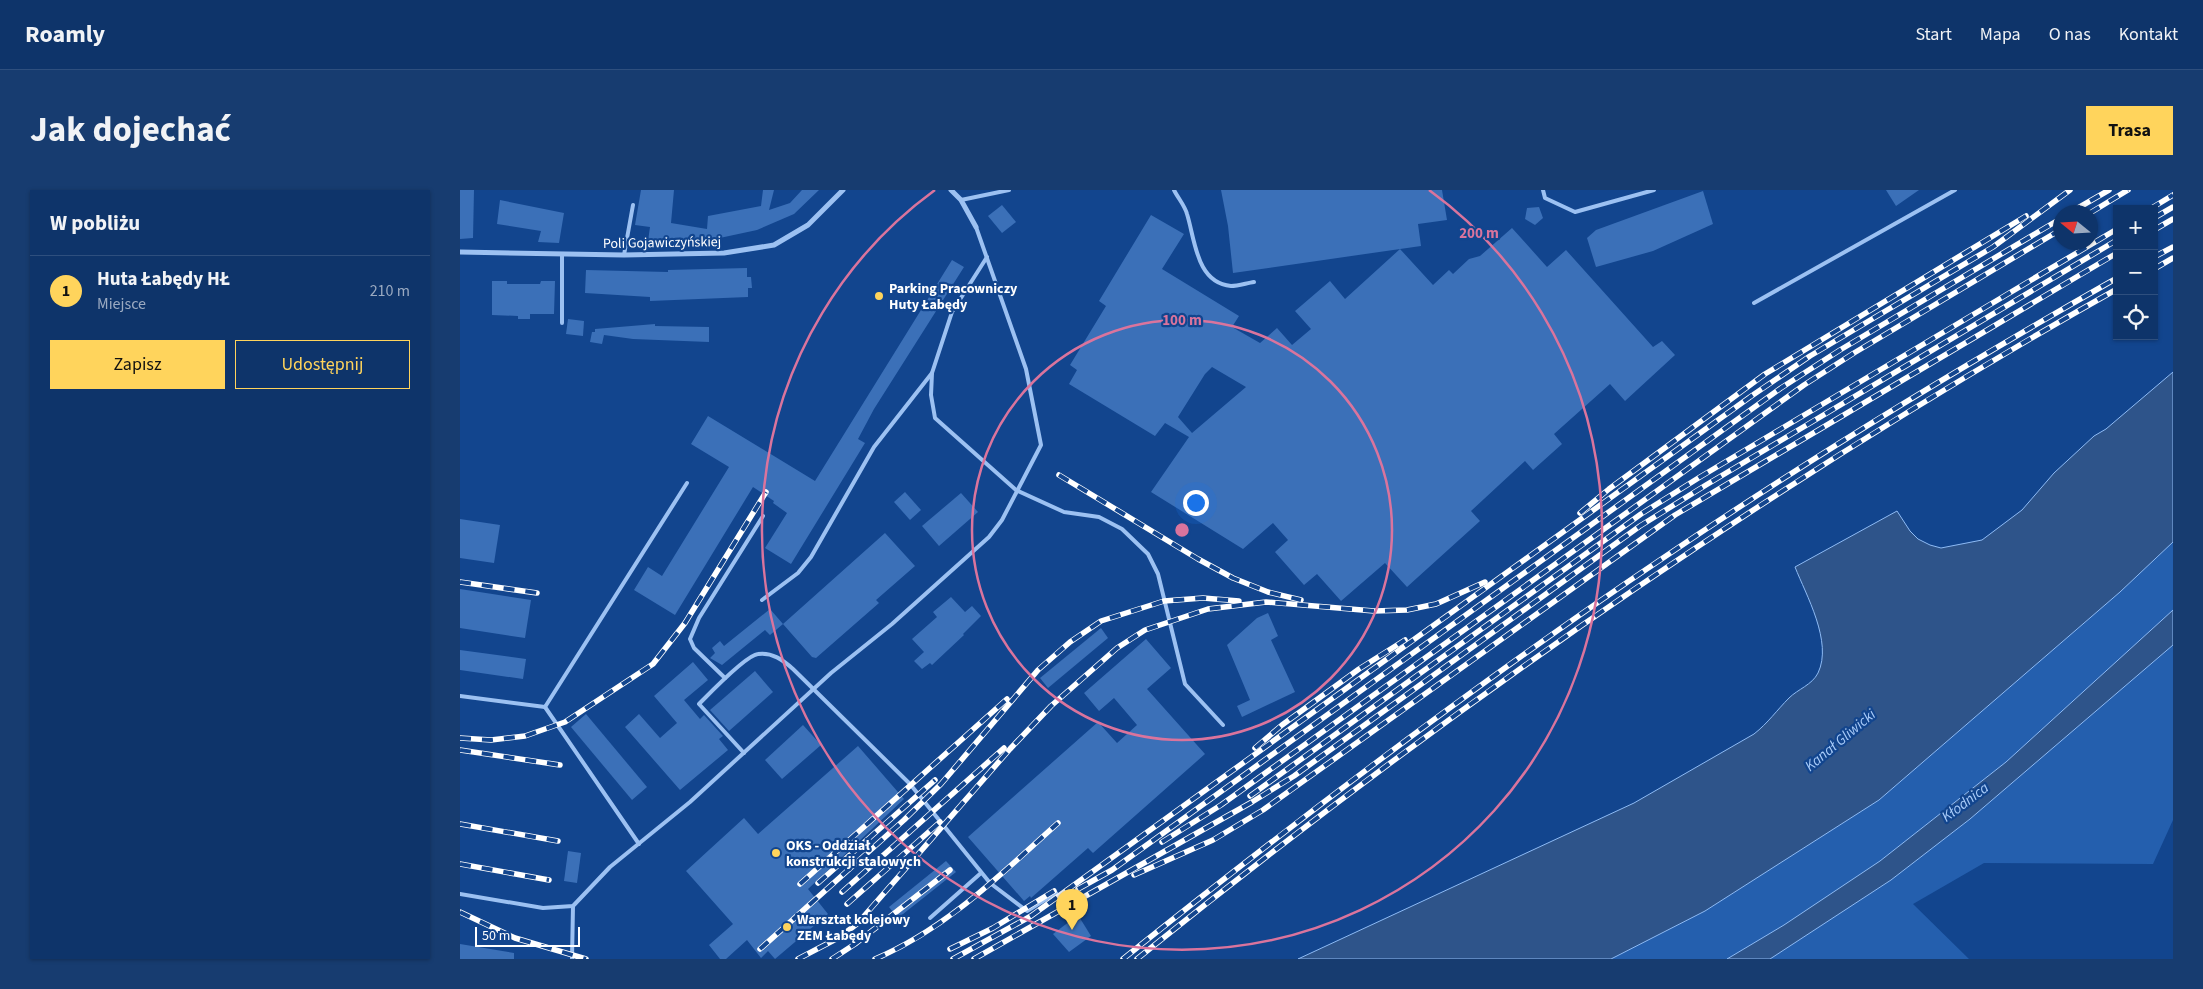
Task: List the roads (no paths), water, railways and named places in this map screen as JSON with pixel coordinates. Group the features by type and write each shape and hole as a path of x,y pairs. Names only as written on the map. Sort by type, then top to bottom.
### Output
{"street":[{"name":"Poli Gojawiczyńskiej","path":"460,252 624,255 724,253 774,245 808,225 844,190"},
{"path":"951,190 961,200 976,227"}],"lane":[{"path":"961,200 1009,190"},
{"path":"1174,190 1187,212 1196,254 1204,269 1217,282 1231,286 1254,282"},
{"path":"1543,190 1546,198 1575,212 1654,190"},
{"path":"1754,303 1955,190"},
{"path":"624,255 633,205"},
{"path":"572,959 573,906 610,867 690,802 813,689 892,624 989,537 1002,520 1041,445 1026,369 976,227"},
{"path":"562,254 562,323"},
{"path":"987,257 952,312 932,373 931,395 935,418 1016,490 1064,512 1099,517 1122,529 1148,554 1158,574 1185,684 1224,725"},
{"path":"762,600 798,573 811,558 874,447 932,373"},
{"path":"545,707 686,483"},
{"path":"725,678 694,648 690,639 699,618 763,516"},
{"path":"744,753 699,704 725,678 756,654 766,654 781,659 910,784 990,883 1027,911 1056,893 1069,915"},
{"path":"460,696 545,707 639,844"},
{"path":"930,918 981,873"},
{"path":"460,894 543,908 573,906"}],"water":[{"name":"Kanał Gliwicki","path":"2173,372 2173,542 2120,592 1879,800 1705,911 1611,959 1298,959 1634,803 1754,734 1789,698 1812,681 1818,673 1822,661 1820,633 1816,619 1795,567 1897,511 1910,531 1918,539 1930,545 1941,548 1982,540 2022,510 2054,473 2094,436 2106,429"},
{"name":"Kłodnica","path":"2173,610 2173,645 1970,819 1891,880 1770,959 1727,959 1784,925 1880,861 2006,762"}],"railway":[{"path":"953,959 1031,916 1750,397 1810,356 1993,247 2070,190"},
{"path":"2083,205 2109,190"},
{"path":"2098,208 2128,190"},
{"path":"2157,205 2173,195"},
{"path":"2158,216 2173,207"},
{"path":"1580,513 1609,489 1765,374 2026,216"},
{"path":"2158,228 2173,219"},
{"path":"1078,889 1112,870 1781,388 1840,350 2053,223"},
{"path":"1250,796 1641,514 2113,231"},
{"path":"1162,842 1221,805 1804,385 2053,234"},
{"path":"974,959 1252,802 1294,776 1640,526 2113,242"},
{"path":"2158,255 2173,247"},
{"path":"1134,875 1213,840 1263,810 1675,515 2113,255"},
{"path":"2158,267 2173,258"},
{"path":"1123,959 1389,753 1594,605 1774,484 1944,379 2113,280"},
{"path":"1137,959 1372,777 1492,689 1613,604 1736,521 1861,441 2113,291"},
{"path":"1059,475 1233,578 1268,592 1301,600"},
{"path":"460,738 491,740 525,736 565,722 653,664 685,623 766,492"},
{"path":"460,582 537,593"},
{"path":"798,959 840,937 858,923 1010,749 1051,706 1117,648 1145,630 1208,609 1266,602 1374,611 1407,610 1436,604 1485,582"},
{"path":"760,949 904,820 941,784 1038,670 1070,642 1101,621 1164,601 1203,598 1239,601"},
{"path":"1255,748 1282,725 1359,669 1405,640"},
{"path":"800,884 1007,699"},
{"path":"842,892 1004,748"},
{"path":"460,750 560,765"},
{"path":"818,883 935,780"},
{"path":"847,904 940,822"},
{"path":"875,959 901,947 926,932 972,899 1058,823"},
{"path":"460,824 558,841"},
{"path":"460,864 549,880"},
{"path":"832,959 855,944 950,870"},
{"path":"950,949 993,928 1054,891"},
{"path":"460,912 515,938 586,959"}],"place":[{"name":"Parking Pracowniczy Huty Łabędy","path":"879,296"},
{"name":"OKS - Oddział konstrukcji stalowych","path":"776,853"},
{"name":"Warsztat kolejowy ZEM Łabędy","path":"787,927"},
{"name":"Huta Łabędy HŁ","path":"1072,930"}]}
